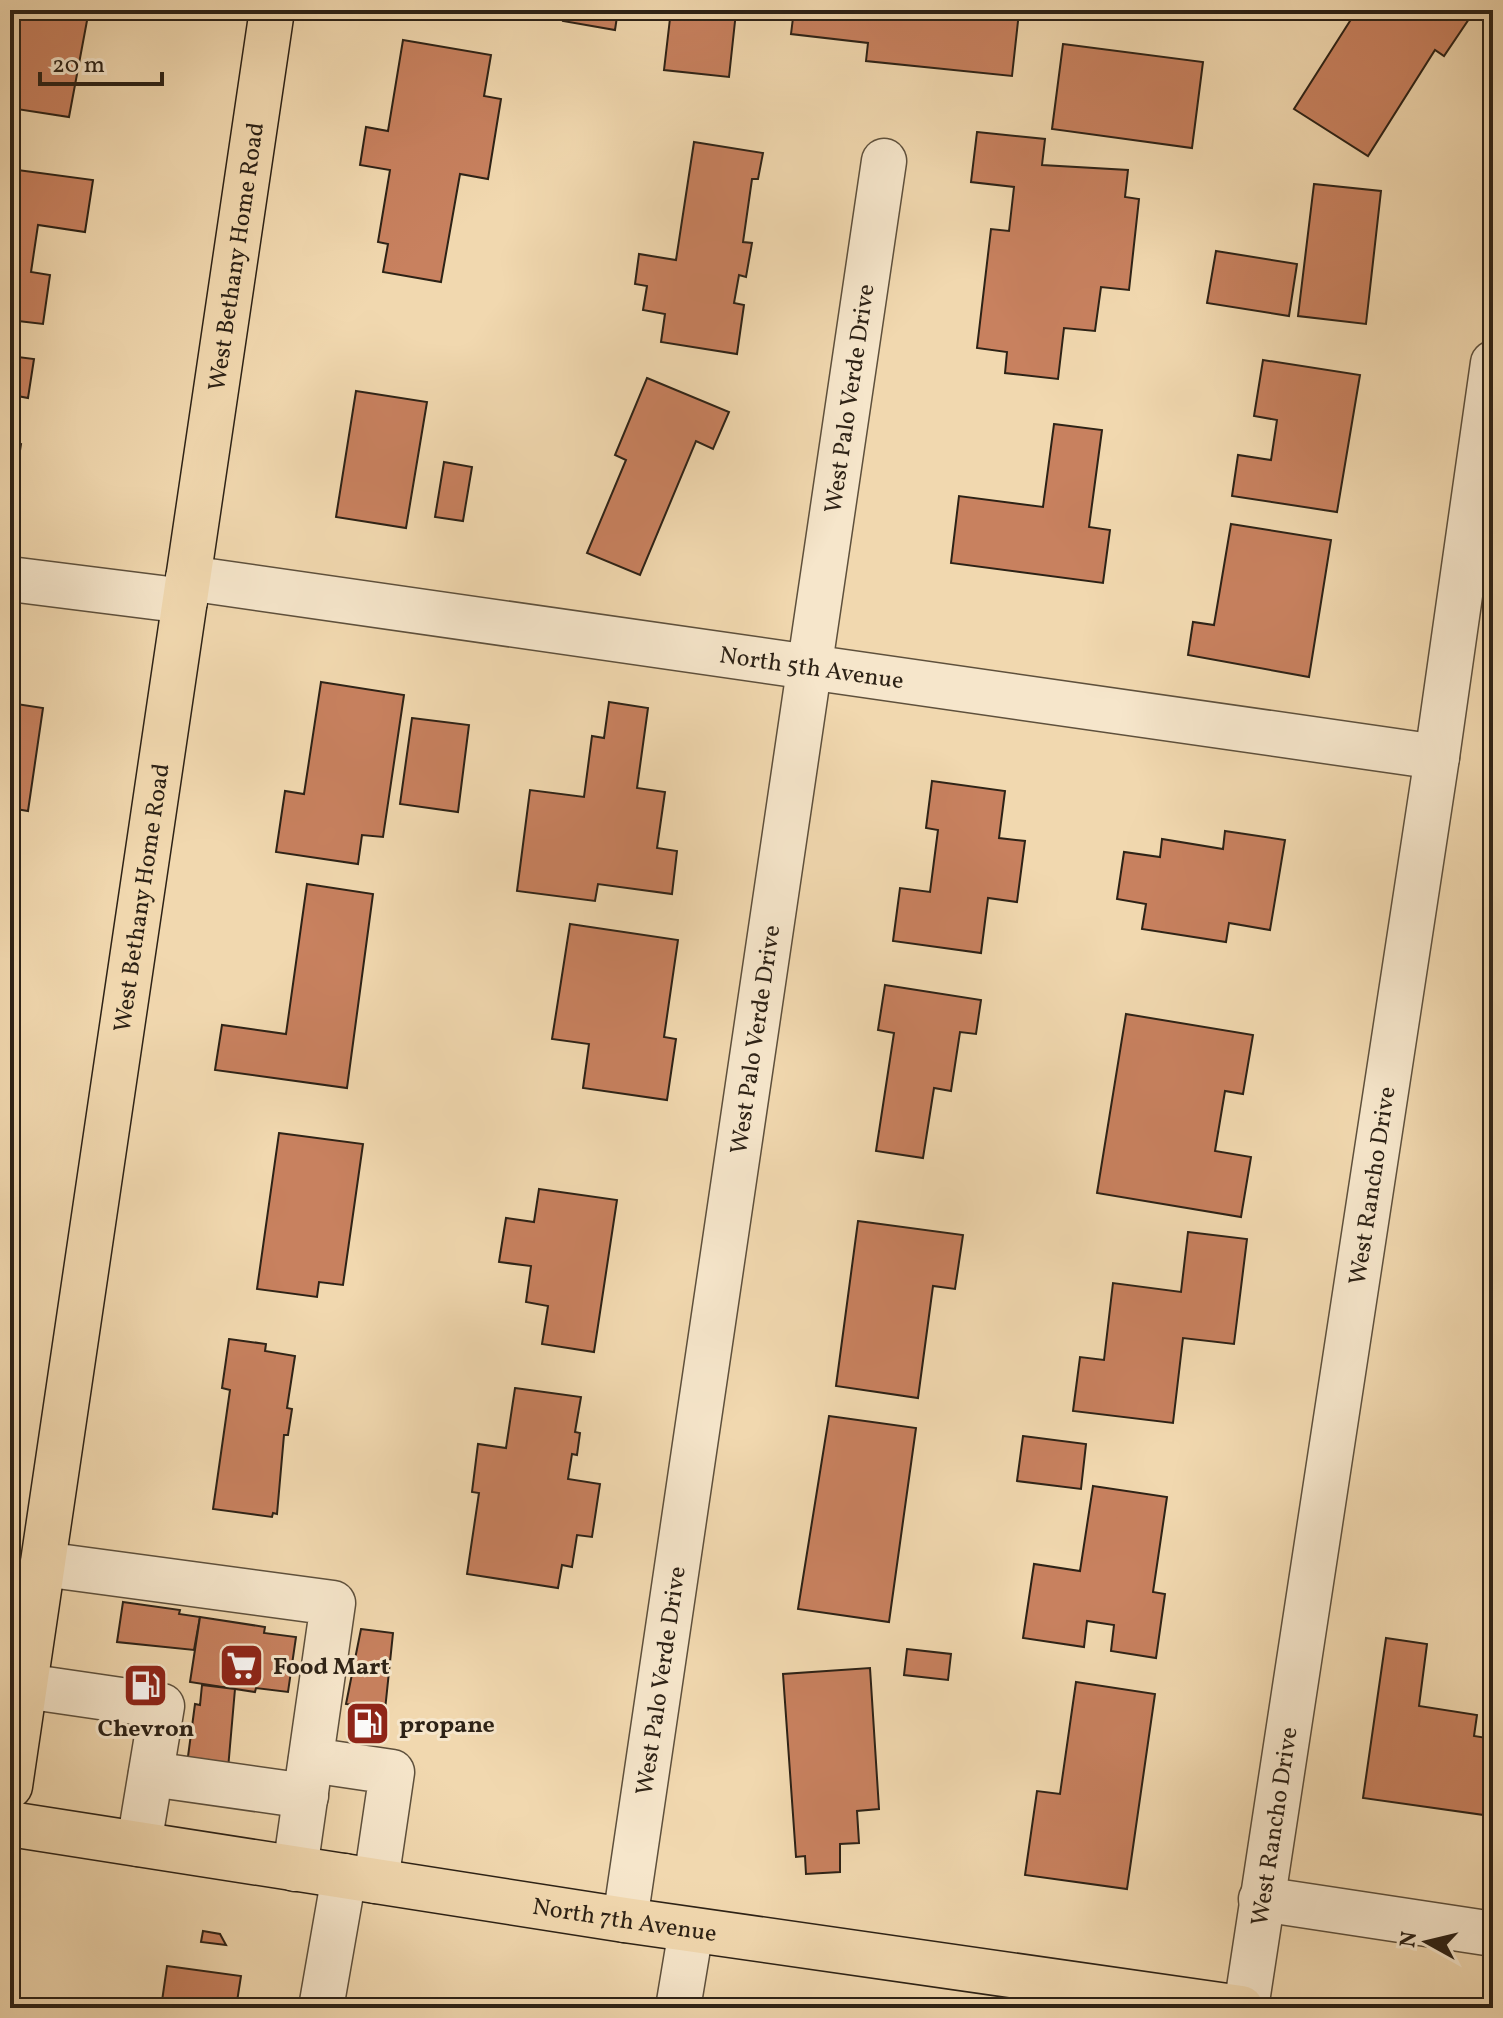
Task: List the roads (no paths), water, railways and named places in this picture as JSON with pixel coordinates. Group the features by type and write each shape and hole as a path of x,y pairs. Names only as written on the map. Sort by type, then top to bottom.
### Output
{"main road":[{"name":"West Bethany Home Road","path":"10,1786 272,10"},
{"name":"North 7th Avenue","path":"10,1824 691,1930 1243,2008"}],"street":[{"name":"West Palo Verde Drive","path":"625,1920 884,161"},
{"name":"West Rancho Drive","path":"1243,2008 1437,757 1493,363"},
{"name":"North 5th Avenue","path":"10,579 186,590 811,667 1437,757"},
{"path":"43,1564 333,1603 295,1869"},
{"path":"25,1686 162,1706 139,1844"},
{"path":"151,1774 308,1778 392,1772 321,2008"},
{"path":"1261,1899 1493,1934"},
{"path":"678,2008 691,1930"}],"place":[{"name":"Food Mart","path":"242,1666"},
{"name":"Chevron","path":"146,1686"},
{"name":"propane","path":"368,1724"}]}
